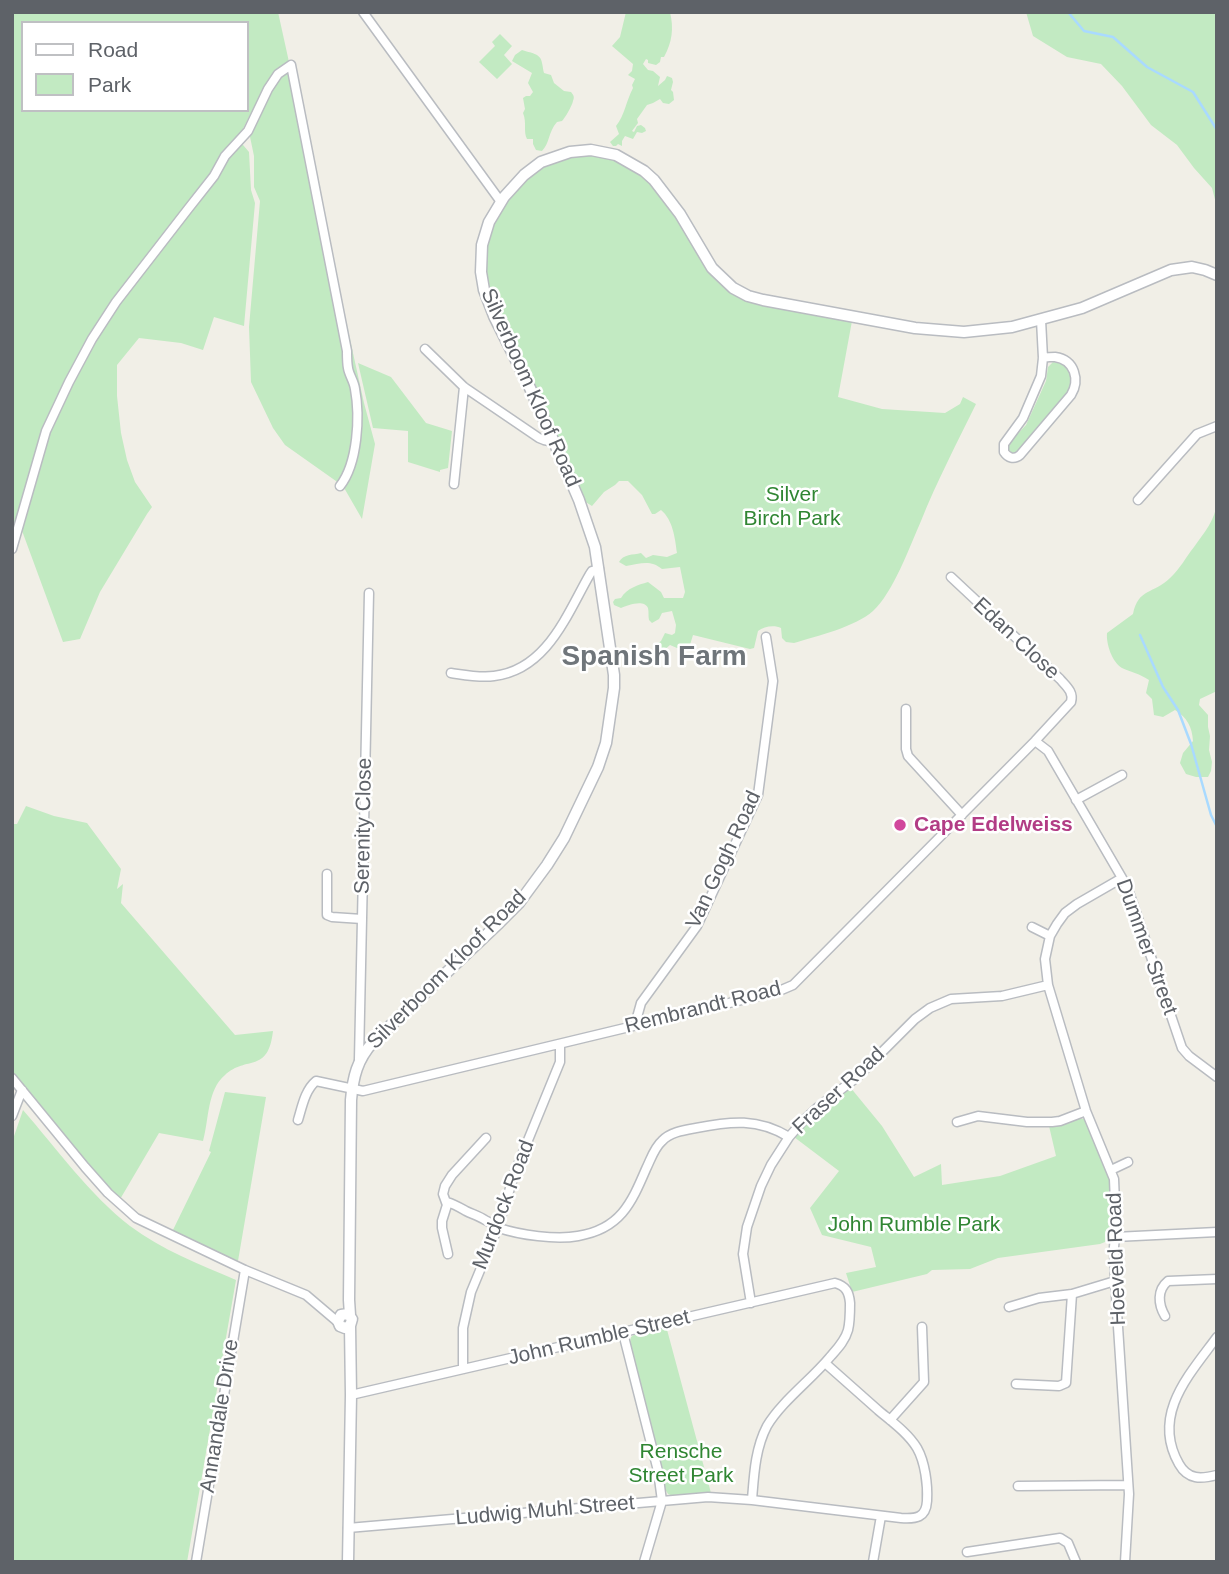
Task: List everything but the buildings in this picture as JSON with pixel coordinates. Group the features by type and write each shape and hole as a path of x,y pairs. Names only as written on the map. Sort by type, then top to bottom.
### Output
{"street":[{"path":"363,12 501,202"},
{"path":"12,549 46,431 92,339 116,302 214,176 225,156 248,131 278,74 291,65 347,351 348,368 355,387 356,432 349,472 340,485"},
{"name":"Silverboom Kloof Road","path":"344,1320 349,1300 352,1089 359,1059 373,1042 514,908 556,851 603,754 614,688 599,569 587,522 554,442 484,290 481,272 482,245 489,222 516,182 541,162 570,152 601,151 616,155 654,180 680,215 712,268 733,288 748,296 784,304 915,328 964,332 997,329 1041,320 1091,305 1171,270 1192,267 1217,275"},
{"path":"1041,320 1043,358 1039,380 1020,423 1003,446 1004,452 1010,457 1020,455 1071,395 1076,385 1074,372 1067,363 1059,358 1043,358"},
{"path":"425,349 464,387 539,438 554,442"},
{"path":"454,484 464,387"},
{"path":"1138,500 1198,434 1217,426"},
{"path":"451,673 497,676 530,661 555,637 590,574 599,569"},
{"name":"Edan Close","path":"951,577 1060,679 1072,695 1070,704"},
{"name":"Serenity Close","path":"359,1059 369,593"},
{"name":"Van Gogh Road","path":"636,1026 641,1003 697,926 758,794 773,681 766,637"},
{"name":"Rembrandt Road","path":"298,1120 308,1090 314,1082 363,1091 779,991 793,985 1070,704"},
{"path":"906,709 908,756 962,815"},
{"name":"Dummer Street","path":"1035,741 1048,751 1122,878 1182,1048 1217,1077"},
{"path":"1076,800 1122,775"},
{"path":"327,874 327,915 362,919"},
{"path":"1032,928 1050,936 1071,909 1122,878"},
{"name":"Hoeveld Road","path":"1050,936 1045,959 1048,985 1086,1111 1115,1186 1115,1281 1129,1503 1125,1562"},
{"name":"Fraser Road","path":"751,1303 743,1264 745,1236 761,1186 789,1137 818,1107 856,1078 915,1019 930,1008 951,999 1002,996 1048,985"},
{"name":"Murdock Road","path":"463,1370 462,1340 467,1304 498,1227 515,1172 560,1062 559,1044"},
{"path":"12,1078 108,1193 136,1218 245,1270 306,1295 326,1311 344,1320 350,1351 351,1395 348,1562"},
{"path":"12,1116 22,1090"},
{"path":"957,1122 978,1116 1052,1122 1086,1111"},
{"path":"447,1202 498,1227 541,1237 580,1236 602,1230 617,1220 633,1199 654,1151 662,1140 671,1135 686,1129 738,1122 775,1129 789,1137"},
{"path":"448,1254 442,1221 447,1202 443,1194 447,1181 486,1138"},
{"path":"1111,1170 1128,1162"},
{"path":"445,1213 464,1210"},
{"path":"1115,1237 1217,1232"},
{"name":"Annandale Drive","path":"196,1562 245,1270"},
{"path":"1165,1315 1159,1304 1161,1289 1166,1282 1217,1279"},
{"path":"1009,1307 1049,1296 1072,1294 1115,1281"},
{"name":"John Rumble Street","path":"351,1395 835,1283 845,1288 850,1300 848,1330 840,1346 825,1363"},
{"path":"1016,1384 1053,1387 1066,1383 1072,1294"},
{"path":"891,1420 924,1382 922,1328"},
{"path":"623,1332 658,1471 662,1501 644,1562"},
{"path":"1217,1337 1182,1385 1170,1418 1175,1455 1184,1471 1193,1478 1217,1475"},
{"path":"752,1500 759,1447 769,1424 825,1363"},
{"name":"Ludwig Muhl Street","path":"348,1528 708,1497 918,1518 925,1513 927,1501 920,1454 891,1420 825,1363"},
{"path":"1018,1486 1128,1485"},
{"path":"873,1562 881,1516"},
{"path":"967,1552 1060,1538 1068,1543 1076,1562"}],"green space":[{"path":"12,12 278,12 375,444 362,519 343,486 285,445 273,428 251,382 249,327 260,201 254,187 254,156 249,132 251,113 238,139 249,152 251,190 255,203 244,326 214,317 203,350 181,343 139,338 117,365 117,396 127,460 135,482 152,507 100,592 80,639 63,642 21,528 15,525 12,533"},
{"path":"626,12 670,12 672,35 664,57 661,57 656,65 648,63 646,59 643,64 660,77 658,86 667,76 672,78 674,100 669,104 660,99 647,105 632,131 641,125 646,131 637,132 633,139 625,136 622,146 613,146 610,142 619,134 616,126 635,79 628,75 633,64 612,46 620,37"},
{"path":"1026,12 1217,12 1217,207 1212,188 1177,145 1151,125 1122,86 1101,64 1067,57 1033,36"},
{"path":"500,34 512,46 504,55 512,64 497,79 479,62 495,46 492,42"},
{"path":"522,50 540,57 544,73 551,75 554,83 564,91 571,92 574,97 568,112 562,121 554,126 542,151 536,150 533,139 527,139 525,133 523,98 533,92 528,83 532,73 512,61"},
{"name":"Silver Birch Park","path":"588,153 619,162 651,184 724,286 852,321 838,397 882,409 945,413 960,404 963,397 976,404 894,581 880,603 865,617 794,643 786,642 782,638 781,628 770,626 758,631 754,648 750,649 693,635 689,648 670,645 663,651 656,650 654,646 661,641 665,633 675,633 672,611 662,613 659,619 652,623 646,605 636,604 621,608 614,605 615,599 621,598 633,587 648,582 661,592 664,598 683,598 685,592 680,567 662,569 649,563 626,566 619,562 626,556 641,553 646,558 653,555 667,557 677,553 671,524 661,510 652,514 642,495 628,481 619,481 604,492 592,506 584,501 548,414 503,327 487,274 487,248 494,222 521,182 549,163"},
{"path":"1053,362 1072,371 1074,388 1021,452 1012,453 1007,445 1026,425 1046,381 1048,367"},
{"path":"358,363 391,377 426,423 452,431 448,468 440,472 408,462 408,431 373,428"},
{"path":"1217,503 1217,691 1200,699 1199,705 1208,715 1212,762 1208,777 1196,777 1186,774 1180,763 1183,753 1193,741 1188,723 1175,710 1163,717 1154,715 1152,699 1146,693 1149,680 1115,662 1110,652 1107,633 1133,614 1143,595 1164,583 1177,571 1208,526"},
{"path":"26,806 54,816 87,823 121,869 117,889 123,884 121,903 235,1035 273,1031 270,1044 261,1059 233,1069 219,1081 212,1097 203,1141 159,1133 119,1201 12,1077 12,824 17,824"},
{"name":"John Rumble Park","path":"850,1087 882,1126 914,1177 941,1164 942,1185 1000,1176 1056,1156 1049,1126 1073,1119 1086,1120 1104,1159 1111,1183 1113,1212 1110,1240 1100,1244 998,1258 970,1269 932,1270 927,1274 852,1292 846,1273 876,1267 871,1247 822,1235 810,1208 839,1171 794,1137 818,1112"},
{"path":"225,1092 266,1097 238,1261 172,1232 211,1152 209,1151"},
{"path":"23,1110 87,1186 130,1226 168,1249 236,1280 187,1562 12,1562 12,1142"},
{"name":"Rensche Street Park","path":"666,1326 711,1493 673,1496 665,1489 630,1343 635,1334"}],"waterway":[{"path":"1068,12 1084,31 1113,37 1147,67 1193,92 1217,130"},
{"path":"1140,635 1163,687 1178,710 1217,827"}],"place":[{"name":"Cape Edelweiss","path":"900,825"}],"district":[{"name":"Spanish Farm","path":"654,657"}]}
